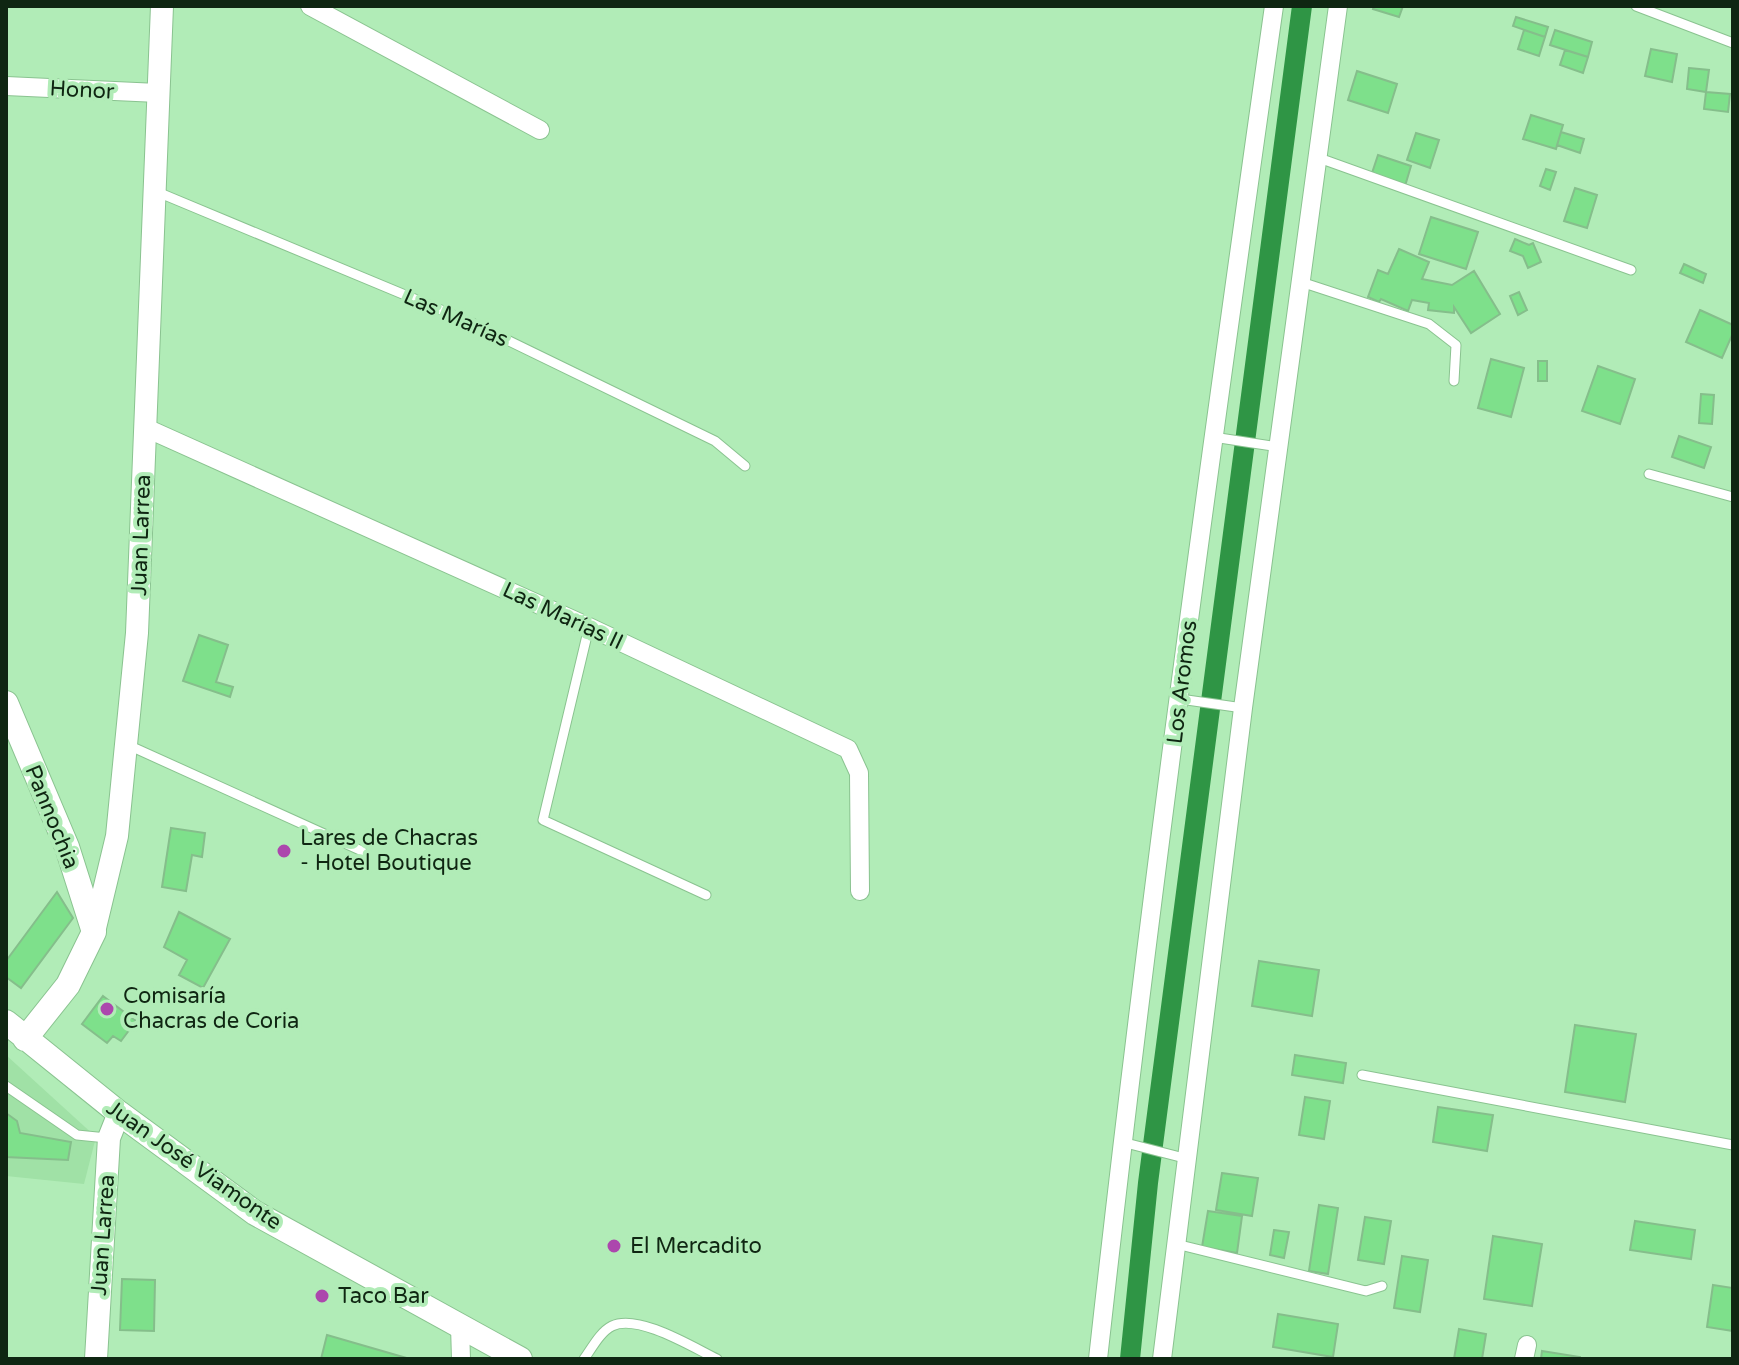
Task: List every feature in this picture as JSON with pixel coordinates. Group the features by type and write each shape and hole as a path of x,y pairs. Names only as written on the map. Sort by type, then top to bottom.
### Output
{"main road":[{"name":"Pannochia","path":"6,703 67,847 94,932"},
{"name":"Juan Larrea","path":"25,1039 68,985 94,932"},
{"name":"Juan José Viamonte","path":"6,1022 119,1113 255,1213 520,1359"}],"street":[{"name":"Juan Larrea","path":"94,932 117,836 137,633 162,6"},
{"path":"310,6 540,130"},
{"name":"Los Aromos","path":"1098,1359 1122,1142 1213,437 1274,6"},
{"path":"1162,1359 1243,708 1338,6"},
{"name":"Honor","path":"6,86 158,93"},
{"name":"Las Marías II","path":"146,428 589,627 848,749 859,773 860,891"},
{"name":"Juan Larrea","path":"96,1359 109,1138 119,1113"},
{"path":"460,1326 461,1359"}],"lane":[{"path":"1636,6 1733,43"},
{"path":"1319,158 1631,270"},
{"name":"Las Marías","path":"155,191 470,322 715,441 745,466"},
{"path":"1301,282 1429,324 1456,345 1454,381"},
{"path":"1213,437 1279,447"},
{"path":"1649,474 1733,497"},
{"path":"589,627 543,820 706,895"},
{"path":"1180,699 1243,708"},
{"path":"127,745 362,851"},
{"path":"1362,1075 1733,1145"},
{"path":"6,1086 77,1135 109,1138"},
{"path":"1122,1142 1188,1159"},
{"path":"1176,1244 1366,1291 1382,1286"},
{"path":"584,1359 599,1337 614,1325 633,1324 656,1330 717,1359"}],"shaded area":[{"path":"6,1055 96,1137 84,1184 6,1176"}],"building":[{"path":"1374,6 1403,6 1399,17 1373,9"},
{"path":"1516,17 1548,27 1545,37 1513,26"},
{"path":"1524,30 1545,37 1539,56 1518,49"},
{"path":"1555,30 1592,42 1588,57 1550,45"},
{"path":"1651,49 1677,54 1672,82 1645,76"},
{"path":"1565,50 1588,57 1583,73 1560,65"},
{"path":"1689,68 1709,70 1706,92 1687,89"},
{"path":"1357,71 1397,84 1388,113 1348,100"},
{"path":"1706,92 1730,94 1728,112 1704,109"},
{"path":"1531,115 1563,125 1556,149 1523,139"},
{"path":"1561,132 1584,139 1580,153 1557,145"},
{"path":"1416,133 1439,140 1430,168 1407,160"},
{"path":"1378,155 1411,166 1405,186 1371,176"},
{"path":"1546,169 1556,172 1550,190 1540,186"},
{"path":"1575,188 1597,195 1587,228 1564,221"},
{"path":"1431,217 1478,232 1466,269 1419,254"},
{"path":"1515,239 1529,245 1533,243 1541,262 1528,268 1523,256 1510,251"},
{"path":"1399,249 1429,262 1422,279 1452,285 1474,271 1500,314 1471,333 1454,307 1454,313 1428,310 1429,303 1412,300 1408,311 1381,299 1379,302 1368,297 1378,270 1388,274"},
{"path":"1684,264 1706,274 1703,283 1680,273"},
{"path":"1519,292 1527,310 1518,315 1510,296"},
{"path":"1700,310 1733,325 1733,333 1722,358 1686,342"},
{"path":"1491,359 1524,368 1511,417 1478,408"},
{"path":"1538,361 1547,361 1547,381 1538,381"},
{"path":"1598,366 1635,379 1620,424 1582,411"},
{"path":"1701,394 1714,395 1712,424 1699,423"},
{"path":"1679,436 1711,447 1704,468 1672,457"},
{"path":"199,635 228,645 216,682 233,687 230,697 183,681"},
{"path":"171,828 205,833 202,857 192,855 186,891 162,887"},
{"path":"57,892 73,918 21,988 6,977 6,961"},
{"path":"179,912 230,939 203,988 179,975 187,960 164,947"},
{"path":"1259,961 1319,970 1312,1016 1252,1006"},
{"name":"Comisaría Chacras de Coria","path":"103,996 136,1021 121,1041 113,1036 107,1043 82,1024"},
{"path":"1575,1025 1636,1034 1625,1102 1565,1092"},
{"path":"1295,1055 1346,1063 1343,1083 1292,1075"},
{"path":"1305,1097 1330,1101 1324,1139 1299,1135"},
{"path":"1438,1107 1493,1115 1487,1151 1433,1142"},
{"path":"6,1113 17,1121 20,1133 71,1142 68,1160 6,1157"},
{"path":"1222,1173 1258,1178 1252,1216 1216,1210"},
{"path":"1319,1205 1338,1208 1328,1274 1309,1271"},
{"path":"1208,1211 1242,1216 1237,1253 1202,1247"},
{"path":"1365,1217 1391,1221 1384,1264 1358,1260"},
{"path":"1635,1221 1695,1230 1691,1259 1630,1250"},
{"path":"1274,1230 1289,1232 1284,1258 1270,1255"},
{"path":"1493,1236 1542,1244 1532,1306 1484,1299"},
{"path":"1402,1256 1428,1260 1420,1312 1394,1308"},
{"path":"122,1279 155,1280 154,1331 120,1330"},
{"path":"1713,1285 1733,1288 1733,1331 1707,1327"},
{"path":"1278,1314 1338,1324 1333,1357 1273,1347"},
{"path":"1459,1329 1486,1334 1482,1359 1454,1359"},
{"path":"327,1335 410,1359 321,1359"},
{"path":"1542,1351 1580,1357 1580,1359 1541,1359"}],"waterway":[{"path":"1130,1359 1148,1183 1302,6"}],"place":[{"name":"Lares de Chacras - Hotel Boutique","path":"284,851"},
{"name":"Comisaría Chacras de Coria","path":"107,1009"},
{"name":"El Mercadito","path":"614,1246"},
{"name":"Taco Bar","path":"322,1296"}]}
